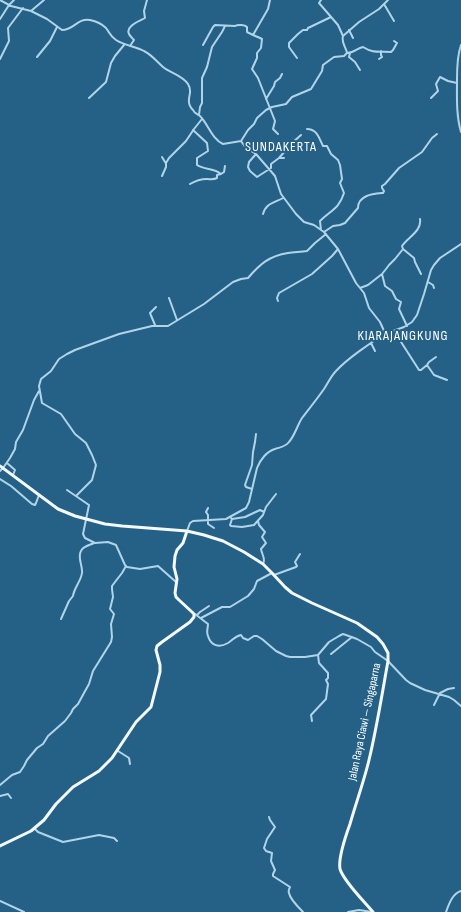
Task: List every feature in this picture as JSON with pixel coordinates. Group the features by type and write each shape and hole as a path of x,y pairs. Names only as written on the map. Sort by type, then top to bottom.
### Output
{"main road":[{"name":"Jalan Raya Ciawi — Singaparna","path":"1,468 61,510 75,516 105,524 127,527 187,531 204,534 223,541 263,564 286,588 312,604 357,623 377,637 383,644 388,654 388,661 380,711 369,760 344,842 340,865 345,878 373,912"},
{"path":"0,846 30,832 46,818 56,804 73,787 99,771 118,751 136,722 150,710 160,672 160,665 156,650 157,646 192,620 195,614 176,597 175,593 177,583 174,567 175,556 183,543 187,531"}],"street":[{"path":"0,0 8,5 31,11 64,30 69,29 81,20 93,21 105,27 111,36 124,45 145,51 163,67 186,81 190,91 189,102 193,110 199,115 215,138 224,144 241,141 257,118 266,110 286,104 292,97 311,90 322,71 323,65 334,58 344,56 360,47 375,52 392,52 397,43 394,41"},
{"path":"0,18 8,5 14,0"},
{"path":"31,11 44,0"},
{"path":"130,46 134,39 128,33 128,30 132,25 145,18 144,11 147,0"},
{"path":"253,35 268,9 270,0"},
{"path":"321,0 319,3 338,26 343,36"},
{"path":"360,70 350,57 342,42 343,36 359,22 375,12 388,0"},
{"path":"384,4 394,21"},
{"path":"0,60 9,42 8,28 23,8"},
{"path":"298,58 289,47 289,43 303,30 306,30 331,17"},
{"path":"203,45 213,26 216,25 245,26 247,27 247,32 262,39 260,49 257,52 257,58 252,66 252,70 258,78 275,121 273,129 278,134"},
{"path":"199,115 202,103 203,77 212,47 225,26"},
{"path":"37,57 50,41 57,27"},
{"path":"349,30 353,38"},
{"path":"89,98 106,83 109,68 124,45"},
{"path":"461,45 458,63 456,99 461,132"},
{"path":"379,59 382,57 381,51"},
{"path":"266,99 275,82 282,74"},
{"path":"430,98 438,91 436,84 440,77 457,83"},
{"path":"162,176 169,158 185,142 202,119"},
{"path":"307,129 310,129 318,134 323,146 327,146 331,154 339,162 342,178 340,183 344,193 340,202 335,208 320,221 321,230"},
{"path":"193,130 207,143 208,151 197,159 197,165 217,171 221,174"},
{"path":"76,496 93,479 96,466 86,443 75,434 62,415 42,403 38,385 41,379 51,371 59,360 75,350 119,334 155,326 167,326 204,304 233,282 248,278 258,266 267,260 288,253 307,252 333,226 346,222 358,208 359,202 365,197 383,194 384,191 382,186 399,168 422,152 432,138 437,134"},
{"path":"256,154 248,164 248,167 257,177 271,168 271,164 279,158 292,142 301,135"},
{"path":"241,141 246,148 256,154 276,177 283,198 304,222 314,225 325,233 338,249 356,283 365,296 369,308 380,322 385,334"},
{"path":"162,157 166,163"},
{"path":"279,158 284,158"},
{"path":"190,184 195,181 217,178 218,175 223,174 225,166"},
{"path":"263,214 267,206 283,198"},
{"path":"360,288 368,285 382,274 403,249 402,244 420,225 420,219"},
{"path":"276,494 254,525 242,527 230,525 231,518 248,506 259,464 271,450 288,444 301,420 340,366 385,334 407,326 415,319 431,270 436,262 461,244"},
{"path":"278,301 277,298 279,293 312,274 338,249"},
{"path":"403,249 414,258 421,274"},
{"path":"382,274 385,286 392,292 396,299 401,302 399,309 407,326"},
{"path":"428,282 433,285 434,288"},
{"path":"169,298 177,320"},
{"path":"155,326 150,313 156,306"},
{"path":"394,331 419,370 421,370 436,356"},
{"path":"371,343 375,350"},
{"path":"427,365 435,376 447,380"},
{"path":"1,468 7,463 15,449 16,442 23,430 39,390"},
{"path":"252,489 246,487 245,485 252,464 256,434"},
{"path":"7,463 15,470 12,475"},
{"path":"0,478 32,504 36,504 39,494"},
{"path":"0,484 3,481"},
{"path":"68,490 89,505 83,535 94,543"},
{"path":"208,508 206,512 208,516 207,520 209,525 214,528"},
{"path":"187,531 190,523 193,521 245,517 260,510 264,512"},
{"path":"258,521 264,532 262,537 266,543 261,549 265,562 263,564"},
{"path":"61,619 81,577 82,570 80,553 82,548 94,543 108,542 116,545 128,568 140,569 158,566 177,583"},
{"path":"201,618 222,607 230,607 248,596 254,589 257,581 296,567 295,562 300,554"},
{"path":"0,785 12,775 20,772 27,760 37,748 44,743 48,736 66,721 72,709 78,704 89,683 93,671 111,641 114,614 110,609 113,597 112,588 113,584 126,566"},
{"path":"209,606 195,614 208,624 208,638 217,646 226,644 241,635 243,638 248,640 256,636 276,651 286,656 305,658 318,654 329,642 341,635 346,635 366,644 388,661 408,682 426,690 449,697 461,706"},
{"path":"331,654 352,637"},
{"path":"312,721 311,714 325,699 328,684 326,680 328,678 328,672 318,661 318,654"},
{"path":"434,705 438,694 454,688"},
{"path":"118,751 129,758 130,764"},
{"path":"0,796 8,794 11,798"},
{"path":"269,817 275,827 267,839 264,848 266,851 272,853 271,861 275,870 273,876 290,887 288,892 289,894 303,912"},
{"path":"34,828 38,832 63,842 99,835 114,838 117,841"},
{"path":"446,912 454,896 461,891"},
{"path":"0,901 24,912"},
{"path":"348,912 359,910 373,912"}],"district":[{"name":"SUNDAKERTA","path":"281,147"},
{"name":"KIARAJANGKUNG","path":"403,336"}]}
